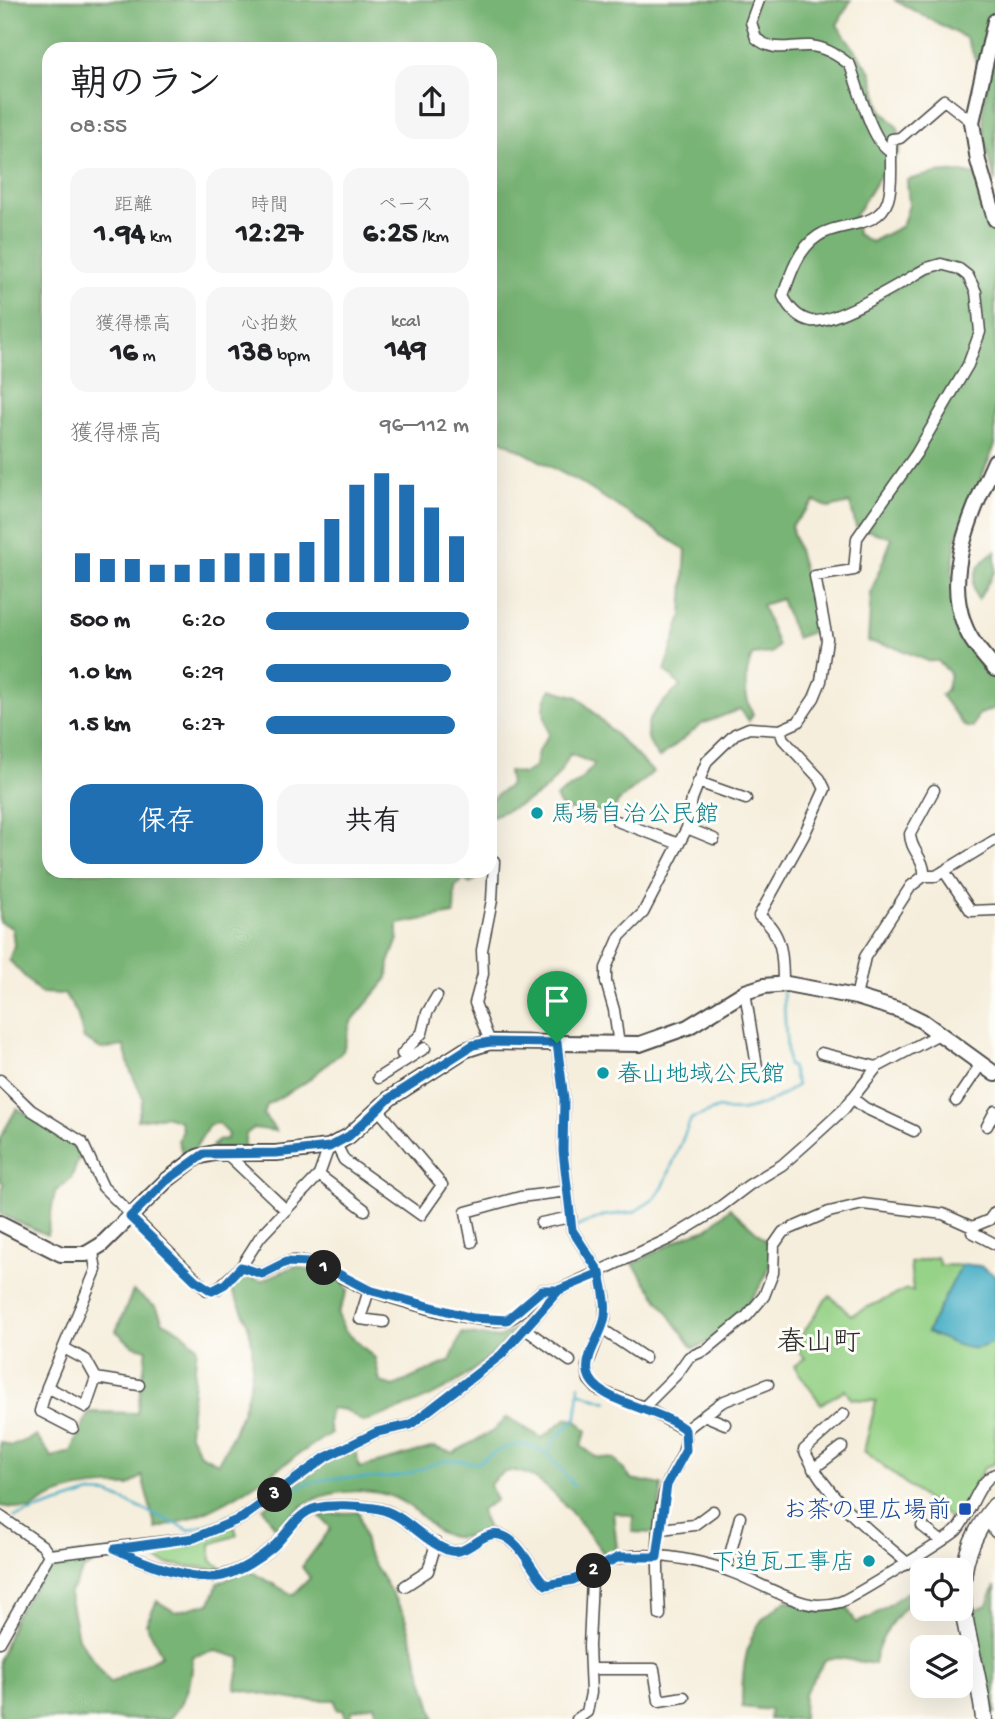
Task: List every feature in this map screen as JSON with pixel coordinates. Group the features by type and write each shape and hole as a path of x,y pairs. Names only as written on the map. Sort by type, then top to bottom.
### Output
{"main road":[{"path":"984,1719 964,1625 961,1588 968,1547 990,1512"}],"street":[{"path":"759,0 751,22 756,38 779,48 810,46 823,49 850,65 876,137 884,149 891,152"},
{"path":"995,21 972,122 978,161 995,219"},
{"path":"620,1045 606,982 606,968 620,936 643,913 687,828 698,782 707,761 735,734 749,728 780,730 798,722 821,681 827,639 814,576 854,570 857,538 916,454 968,365 980,332 976,292 968,276 959,269 941,264 927,268 840,314 813,321 796,315 783,296 791,271 807,244 834,228 872,220 882,211 890,187 892,139 900,138 944,100 972,122"},
{"path":"995,461 973,512 959,559 958,576 963,623 972,641 995,669"},
{"path":"780,730 783,738 820,779 825,789 804,835 759,916 774,930 780,944 783,984"},
{"path":"698,782 746,799"},
{"path":"924,876 925,868 913,847 910,834 934,790"},
{"path":"617,821 679,844"},
{"path":"687,828 714,839"},
{"path":"856,997 865,957 911,886 924,876 936,876 944,872 995,840"},
{"path":"944,872 971,911 995,910"},
{"path":"490,1042 475,1003 483,974 482,950 492,900 493,878"},
{"path":"0,1080 31,1110 82,1142 103,1187 130,1217 207,1290 217,1289 241,1267 260,1237 319,1175 333,1145 377,1108 473,1045 490,1042 640,1044 670,1035 745,992 783,984 856,997 911,1016 995,1074"},
{"path":"745,992 758,1073"},
{"path":"402,1054 417,1038 437,996"},
{"path":"241,1267 262,1274 286,1262 309,1263 331,1270 369,1290 461,1315 492,1320 514,1317 542,1290 559,1290 600,1273 671,1238 712,1213 749,1185 782,1165 852,1098 877,1067 939,1034"},
{"path":"417,1038 440,1067"},
{"path":"557,1043 564,1099 563,1151 572,1230 600,1273 605,1297 605,1319 587,1366 589,1380 598,1390 644,1407 685,1430"},
{"path":"378,1078 425,1048"},
{"path":"821,1054 877,1067"},
{"path":"956,1101 981,1064"},
{"path":"852,1098 864,1108 914,1131"},
{"path":"333,1145 344,1160 421,1215 442,1185 377,1108"},
{"path":"987,1126 995,1111"},
{"path":"0,1223 61,1254 79,1256 93,1252 166,1181 197,1157 226,1153 276,1153 333,1145"},
{"path":"226,1153 286,1210"},
{"path":"319,1175 365,1210"},
{"path":"472,1242 466,1212 520,1197 568,1191"},
{"path":"644,1407 677,1374 689,1357 706,1350 747,1316 764,1296 774,1273 774,1245 783,1232 829,1212 863,1204 943,1214 972,1227 989,1220 995,1212"},
{"path":"541,1223 571,1217"},
{"path":"972,1227 972,1232 995,1244"},
{"path":"73,1428 40,1411 47,1387 96,1270 93,1252"},
{"path":"369,1290 360,1319 384,1322"},
{"path":"0,1642 49,1555 80,1549 115,1549 194,1538 242,1518 326,1457 377,1432 410,1425 459,1390 525,1329 559,1290"},
{"path":"525,1329 570,1361"},
{"path":"602,1329 645,1358"},
{"path":"47,1387 86,1407 96,1378 86,1360 64,1348"},
{"path":"96,1378 139,1385"},
{"path":"685,1430 722,1402 768,1384"},
{"path":"844,1414 804,1450 813,1469 861,1525 905,1561"},
{"path":"706,1416 725,1424"},
{"path":"660,1615 657,1557 667,1485 686,1450 685,1430"},
{"path":"813,1469 842,1447"},
{"path":"115,1549 143,1562 203,1576 222,1576 246,1565 273,1547 302,1515 316,1508 374,1508 391,1513 453,1552 462,1551 489,1534 503,1535 515,1545 546,1585 573,1580 619,1557 657,1557 726,1570 799,1600 820,1605 851,1597 958,1529 984,1482 995,1474"},
{"path":"661,1529 694,1525 713,1511"},
{"path":"990,1512 995,1532"},
{"path":"0,1516 43,1546 49,1555"},
{"path":"726,1570 740,1517"},
{"path":"922,1526 941,1541"},
{"path":"405,1586 428,1570 436,1543"},
{"path":"577,1719 588,1715 591,1693 590,1612 596,1570"},
{"path":"590,1669 654,1669 659,1701 684,1697"}],"green space":[{"path":"0,0 851,0 837,25 871,72 881,110 898,128 901,144 898,154 883,171 854,217 857,234 871,242 902,226 909,205 907,180 933,173 958,172 976,175 995,239 995,445 956,538 952,573 973,652 995,678 995,708 978,715 972,728 964,726 941,695 947,689 950,673 938,661 928,661 894,647 868,642 871,592 892,538 856,527 850,503 829,508 815,501 791,526 821,629 796,638 781,599 762,605 778,646 772,653 752,655 746,685 747,699 753,714 749,721 740,709 702,724 659,758 647,736 647,727 655,711 681,686 665,671 682,615 686,550 581,483 497,438 497,42 42,42 42,878 478,878 470,884 463,879 455,887 454,914 398,924 398,939 389,963 388,978 351,1022 343,1051 306,1082 267,1105 264,1115 276,1131 254,1128 246,1134 244,1147 215,1149 212,1146 218,1140 227,1139 228,1133 218,1123 209,1125 195,1148 184,1157 178,1141 182,1129 180,1121 165,1116 137,1120 143,1098 130,1070 124,1046 101,1049 84,1039 77,1013 64,994 40,993 9,960 14,945 12,928 0,922"},
{"path":"894,0 995,0 995,182 985,142 983,113 987,84 966,38"},
{"path":"995,551 995,571 978,600 974,585 976,572 984,560"},
{"path":"551,689 578,697 653,772 618,802 614,810 563,810 556,797 580,781 595,764 570,754 547,788 528,801 497,814 497,795 510,785 508,771 523,774 535,767 537,753 549,734 544,706"},
{"path":"17,1108 69,1141 79,1158 71,1179 55,1192 47,1235 0,1214 3,1182 0,1181 0,1138"},
{"path":"730,1208 771,1245 769,1267 758,1289 738,1316 714,1338 693,1348 633,1264 686,1236 707,1229"},
{"path":"937,1257 940,1265 980,1266 995,1275 995,1463 984,1468 955,1522 864,1451 876,1401 851,1399 845,1390 821,1404 794,1366 805,1358 794,1346 826,1299 830,1296 851,1315 907,1289 913,1291 910,1263"},
{"path":"295,1266 342,1279 348,1290 338,1314 344,1330 375,1358 380,1382 394,1386 450,1361 462,1333 499,1338 519,1326 484,1362 467,1375 410,1406 363,1422 345,1410 331,1408 328,1423 331,1433 228,1501 182,1521 156,1529 142,1476 129,1486 104,1486 65,1493 52,1497 31,1510 0,1506 0,1442 11,1446 36,1436 52,1457 71,1452 89,1412 137,1413 147,1349 132,1345 116,1331 133,1291 157,1308 163,1322 182,1332 197,1346 189,1433 200,1454 218,1463 242,1413 251,1377 251,1340 247,1322 230,1288 242,1275 261,1281"},
{"path":"507,1417 542,1438 567,1418 577,1421 587,1431 581,1446 596,1457 615,1459 631,1479 662,1485 656,1533 632,1532 633,1516 613,1512 617,1548 605,1555 552,1492 536,1479 519,1472 504,1473 490,1485 496,1500 480,1511 489,1531 469,1536 444,1535 409,1506 395,1498 377,1493 344,1492 315,1499 276,1529 263,1508 353,1441 359,1468 434,1447 453,1453 493,1431"},
{"path":"359,1512 367,1552 404,1614 435,1719 379,1719 374,1705 352,1711 351,1719 346,1719 343,1710 337,1710 335,1700 297,1700 235,1689 241,1658 216,1651 193,1656 187,1690 169,1719 0,1719 0,1659 15,1616 53,1560 78,1554 112,1554 84,1569 69,1594 78,1638 110,1683 162,1655 146,1624 157,1601 175,1612 210,1603 218,1583 248,1570 293,1595 310,1578 302,1567 331,1528 319,1515"},
{"path":"234,1525 237,1535 211,1544 211,1561 226,1570 167,1564 140,1553 189,1546"},
{"path":"995,1586 993,1714 973,1611 987,1605"},
{"path":"910,1590 910,1601 884,1635 874,1664 839,1658 826,1659 804,1694 803,1719 769,1719 770,1710 742,1707 743,1674 750,1641 763,1618 786,1600 820,1611 847,1607 856,1623 871,1617"}],"water":[{"path":"962,1264 980,1266 995,1275 995,1340 978,1348 953,1344 927,1332"}],"waterway":[{"path":"576,1227 603,1216 634,1212 654,1199 663,1187 691,1119 719,1108 739,1111 760,1106 797,1085 791,1066 788,1066 783,992"},
{"path":"547,1454 556,1438 577,1417 579,1385"},
{"path":"581,1393 607,1402"},
{"path":"273,1500 277,1502 308,1483 336,1478 399,1476 445,1461 478,1463 494,1453 520,1445 532,1446 542,1452 574,1486"},
{"path":"15,1517 91,1493 109,1494 189,1530 218,1521 252,1504"}],"place":[{"name":"馬場自治公民館","path":"537,813"},
{"name":"春山地域公民館","path":"603,1073"},
{"name":"お茶の里広場前","path":"965,1509"},
{"name":"下迫瓦工事店","path":"869,1561"}],"district":[{"name":"春山町","path":"819,1340"}],"route":[{"path":"557,1043 490,1042 473,1045 390,1098 349,1136 329,1147 276,1153 204,1154 181,1168 130,1217 195,1280 212,1291 225,1284 241,1267 249,1272 262,1274 294,1261 331,1270 369,1290 473,1318 507,1320 520,1312 542,1290 559,1290 600,1273 605,1297 605,1319 587,1366 589,1380 598,1390 644,1407 685,1430 686,1450 667,1485 657,1557 619,1557 573,1580 546,1585 515,1545 503,1535 489,1534 462,1551 453,1552 444,1549 406,1520 374,1508 316,1508 302,1515 273,1547 246,1565 222,1576 203,1576 143,1562 115,1549 194,1538 242,1518 326,1457 377,1432 410,1425 454,1394 501,1355 559,1290 600,1273 572,1230 563,1151 564,1099 557,1043"}]}
